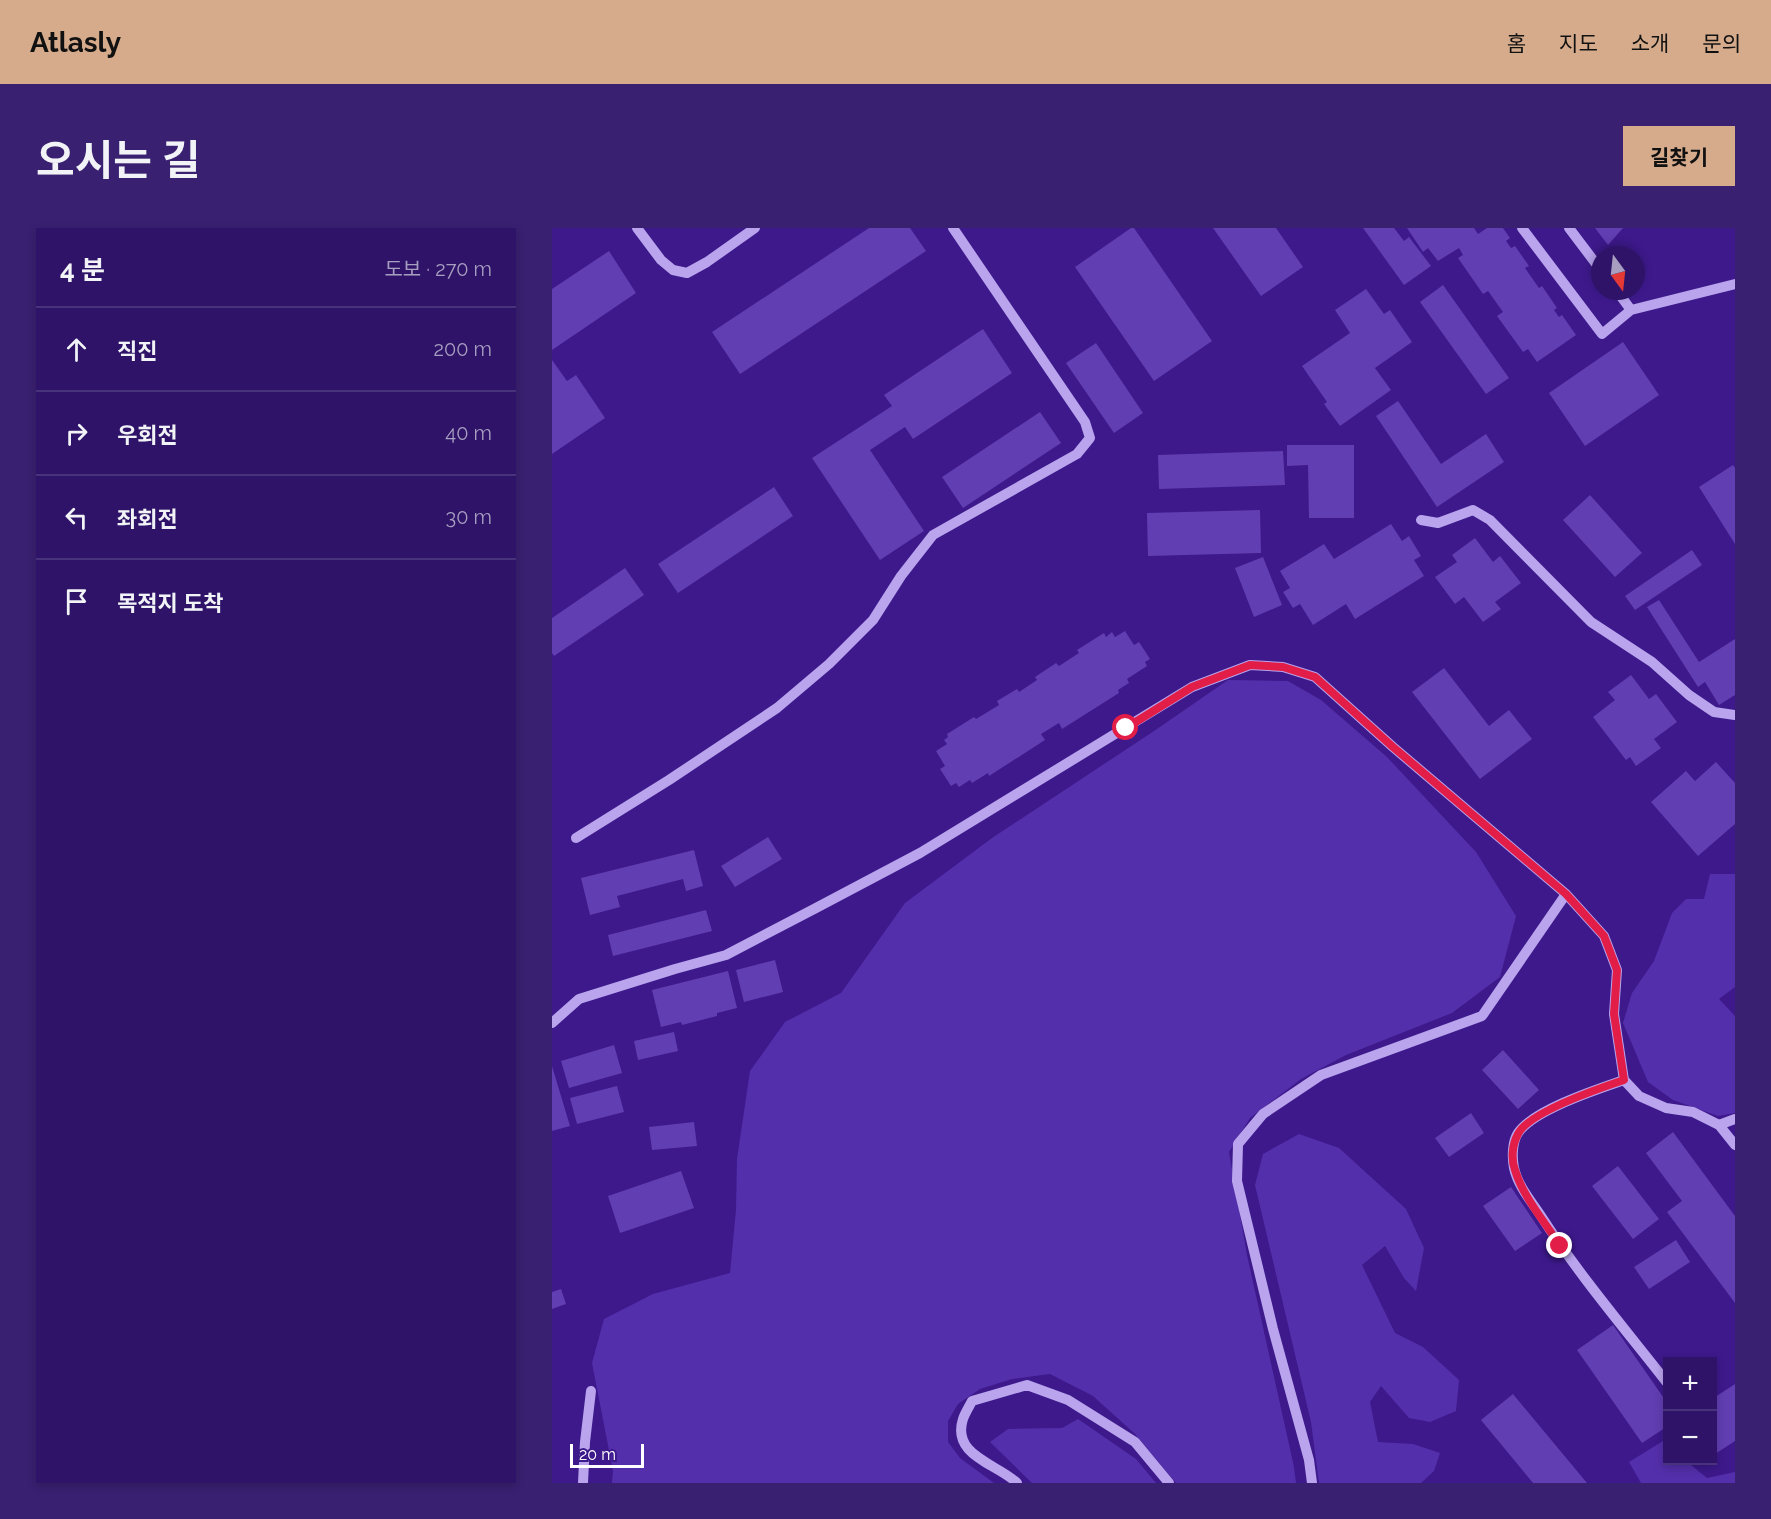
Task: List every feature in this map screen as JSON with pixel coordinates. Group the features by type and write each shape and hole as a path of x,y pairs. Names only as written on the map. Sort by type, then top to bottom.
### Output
{"street":[{"path":"638,228 661,260 673,270 687,273 707,262 755,228"},
{"path":"576,838 669,780 777,708 829,664 873,620 901,576 933,536 1077,454 1090,438 1085,422 953,228"},
{"path":"1522,228 1602,334 1631,310 1735,284"},
{"path":"1569,228 1591,257"},
{"path":"1624,300 1631,310"},
{"path":"1421,520 1438,524 1473,510 1490,520 1591,622 1652,662 1689,695 1714,712 1735,715"},
{"path":"552,1023 579,999 726,955 920,853 1192,687 1250,665 1283,667 1315,677 1393,747 1566,894 1604,936 1617,970 1614,1014 1624,1080 1639,1096 1666,1108 1693,1112 1719,1125 1735,1145"},
{"path":"1312,1483 1309,1460 1273,1329 1237,1181 1238,1144 1263,1114 1321,1075 1482,1016 1566,894"},
{"path":"1624,1080 1569,1100 1536,1118 1518,1133 1512,1154 1514,1170 1522,1188 1560,1246 1663,1378"},
{"path":"1719,1125 1735,1119"},
{"path":"1017,1483 1011,1477 978,1459 963,1441 962,1420 972,1401 1027,1385 1068,1400 1135,1442 1169,1483"},
{"path":"583,1483 591,1391"}],"shaded area":[{"path":"1228,680 1288,681 1321,700 1387,757 1476,852 1516,916 1500,977 1452,1013 1346,1055 1301,1079 1250,1118 1229,1152 1247,1255 1296,1483 1176,1483 1135,1434 1093,1396 1050,1374 1012,1379 980,1389 958,1404 948,1421 948,1442 960,1458 994,1483 612,1483 613,1471 592,1363 604,1319 653,1294 730,1273 736,1210 737,1159 750,1071 785,1022 841,993 905,903 992,838"},
{"path":"1710,874 1735,874 1735,987 1719,999 1735,1016 1735,1113 1718,1116 1673,1100 1648,1082 1623,1023 1632,993 1654,961 1672,913 1686,899 1704,899"},
{"path":"1299,1134 1339,1148 1406,1209 1424,1248 1416,1291 1404,1278 1385,1246 1362,1265 1395,1333 1423,1347 1459,1380 1456,1411 1430,1422 1409,1418 1381,1386 1370,1402 1378,1442 1413,1444 1440,1453 1434,1471 1421,1483 1319,1483 1311,1422 1255,1185 1263,1154"},
{"path":"1078,1419 1136,1459 1156,1483 1032,1483 990,1442 1008,1429 1062,1428"},
{"path":"1663,1441 1663,1465 1691,1465 1707,1478 1735,1472 1735,1483 1641,1483 1629,1462"}],"building":[{"path":"869,228 910,228 926,251 740,374 712,332"},
{"path":"1134,228 1212,341 1154,381 1075,267"},
{"path":"1213,228 1276,228 1303,267 1261,296"},
{"path":"1363,228 1394,228 1404,241 1409,237 1431,266 1404,285"},
{"path":"1407,228 1474,228 1478,234 1487,228 1503,228 1510,238 1506,241 1511,248 1515,246 1529,266 1525,268 1539,288 1542,286 1557,308 1554,310 1559,317 1562,315 1576,335 1537,362 1528,349 1523,352 1497,316 1503,312 1488,291 1483,294 1458,258 1463,255 1459,248 1438,261 1428,248 1423,252"},
{"path":"1595,228 1623,228 1608,245"},
{"path":"609,251 636,293 552,350 552,289"},
{"path":"1443,285 1509,378 1486,394 1420,302"},
{"path":"1366,289 1384,314 1390,310 1412,342 1375,368 1391,390 1340,426 1324,404 1327,402 1302,366 1350,333 1335,310"},
{"path":"983,329 1012,373 913,439 905,427 870,450 924,531 880,560 812,458 892,406 884,395"},
{"path":"1623,342 1659,395 1585,446 1549,393"},
{"path":"1096,343 1143,413 1114,433 1066,363"},
{"path":"552,360 567,381 576,375 605,418 552,454"},
{"path":"1398,401 1441,464 1486,434 1504,462 1437,507 1376,416"},
{"path":"1040,412 1061,443 963,508 942,477"},
{"path":"1287,445 1354,445 1354,518 1309,518 1308,465 1287,466"},
{"path":"1283,451 1285,485 1159,489 1158,455"},
{"path":"1733,465 1735,468 1735,544 1699,487"},
{"path":"774,487 793,516 678,593 658,564"},
{"path":"1590,495 1642,553 1615,577 1563,520"},
{"path":"1260,510 1261,553 1148,556 1147,513"},
{"path":"1391,524 1402,541 1409,536 1421,556 1414,560 1424,576 1355,619 1346,604 1313,625 1300,604 1293,608 1283,592 1290,588 1280,571 1324,544 1334,559"},
{"path":"1475,538 1493,562 1500,556 1521,583 1495,602 1501,609 1483,622 1464,597 1455,604 1435,577 1457,562 1452,555"},
{"path":"1692,550 1702,565 1635,610 1625,596"},
{"path":"1263,557 1282,605 1254,617 1235,568"},
{"path":"625,568 644,595 554,656 552,653 552,618"},
{"path":"1659,600 1699,662 1735,639 1735,695 1719,705 1705,682 1698,687 1647,607"},
{"path":"1125,631 1134,645 1139,642 1150,659 1145,662 1147,666 1127,679 1129,683 1118,690 1119,693 1062,729 1059,723 1041,734 1045,740 989,776 988,773 972,783 970,780 959,787 956,783 951,786 940,769 945,766 936,751 947,744 944,740 948,737 947,734 999,705 997,701 1017,689 1019,692 1037,680 1035,677 1056,663 1059,666 1079,653 1077,650 1104,633 1106,637 1112,632 1115,637"},
{"path":"1444,668 1489,726 1509,710 1532,739 1480,779 1412,692"},
{"path":"1631,675 1649,699 1656,694 1677,722 1654,739 1661,748 1636,766 1630,757 1626,760 1593,717 1615,700 1608,692"},
{"path":"1716,762 1735,783 1735,824 1698,856 1651,802 1686,771 1695,781"},
{"path":"768,837 782,859 735,887 721,866"},
{"path":"694,850 703,886 686,891 683,879 617,896 620,907 590,915 581,878"},
{"path":"706,910 712,931 613,956 608,935"},
{"path":"775,960 783,992 744,1002 736,970"},
{"path":"728,971 737,1008 682,1025 681,1022 661,1027 652,990"},
{"path":"674,1032 678,1051 638,1060 634,1041"},
{"path":"614,1045 622,1073 569,1088 561,1061"},
{"path":"1503,1050 1539,1090 1518,1109 1482,1070"},
{"path":"552,1066 570,1126 552,1131"},
{"path":"617,1086 624,1112 577,1124 570,1098"},
{"path":"1471,1113 1484,1133 1449,1157 1435,1138"},
{"path":"694,1122 697,1146 652,1150 649,1127"},
{"path":"1673,1132 1735,1216 1735,1303 1667,1212 1682,1201 1646,1153"},
{"path":"1618,1166 1659,1219 1633,1239 1592,1186"},
{"path":"681,1171 694,1208 620,1233 608,1196"},
{"path":"1511,1187 1542,1233 1515,1251 1483,1206"},
{"path":"1676,1240 1690,1262 1649,1289 1634,1267"},
{"path":"561,1289 566,1304 552,1309 552,1292"},
{"path":"1613,1325 1663,1397 1663,1429 1642,1443 1577,1350"},
{"path":"1735,1384 1735,1441 1717,1453 1717,1411 1717,1396"},
{"path":"1513,1394 1587,1483 1533,1483 1481,1420"}],"route":[{"path":"1126,728 1192,687 1250,665 1283,667 1315,677 1393,747 1566,894 1604,936 1617,970 1614,1014 1624,1080 1569,1100 1536,1118 1518,1133 1512,1154 1514,1170 1522,1188 1560,1246"}]}
